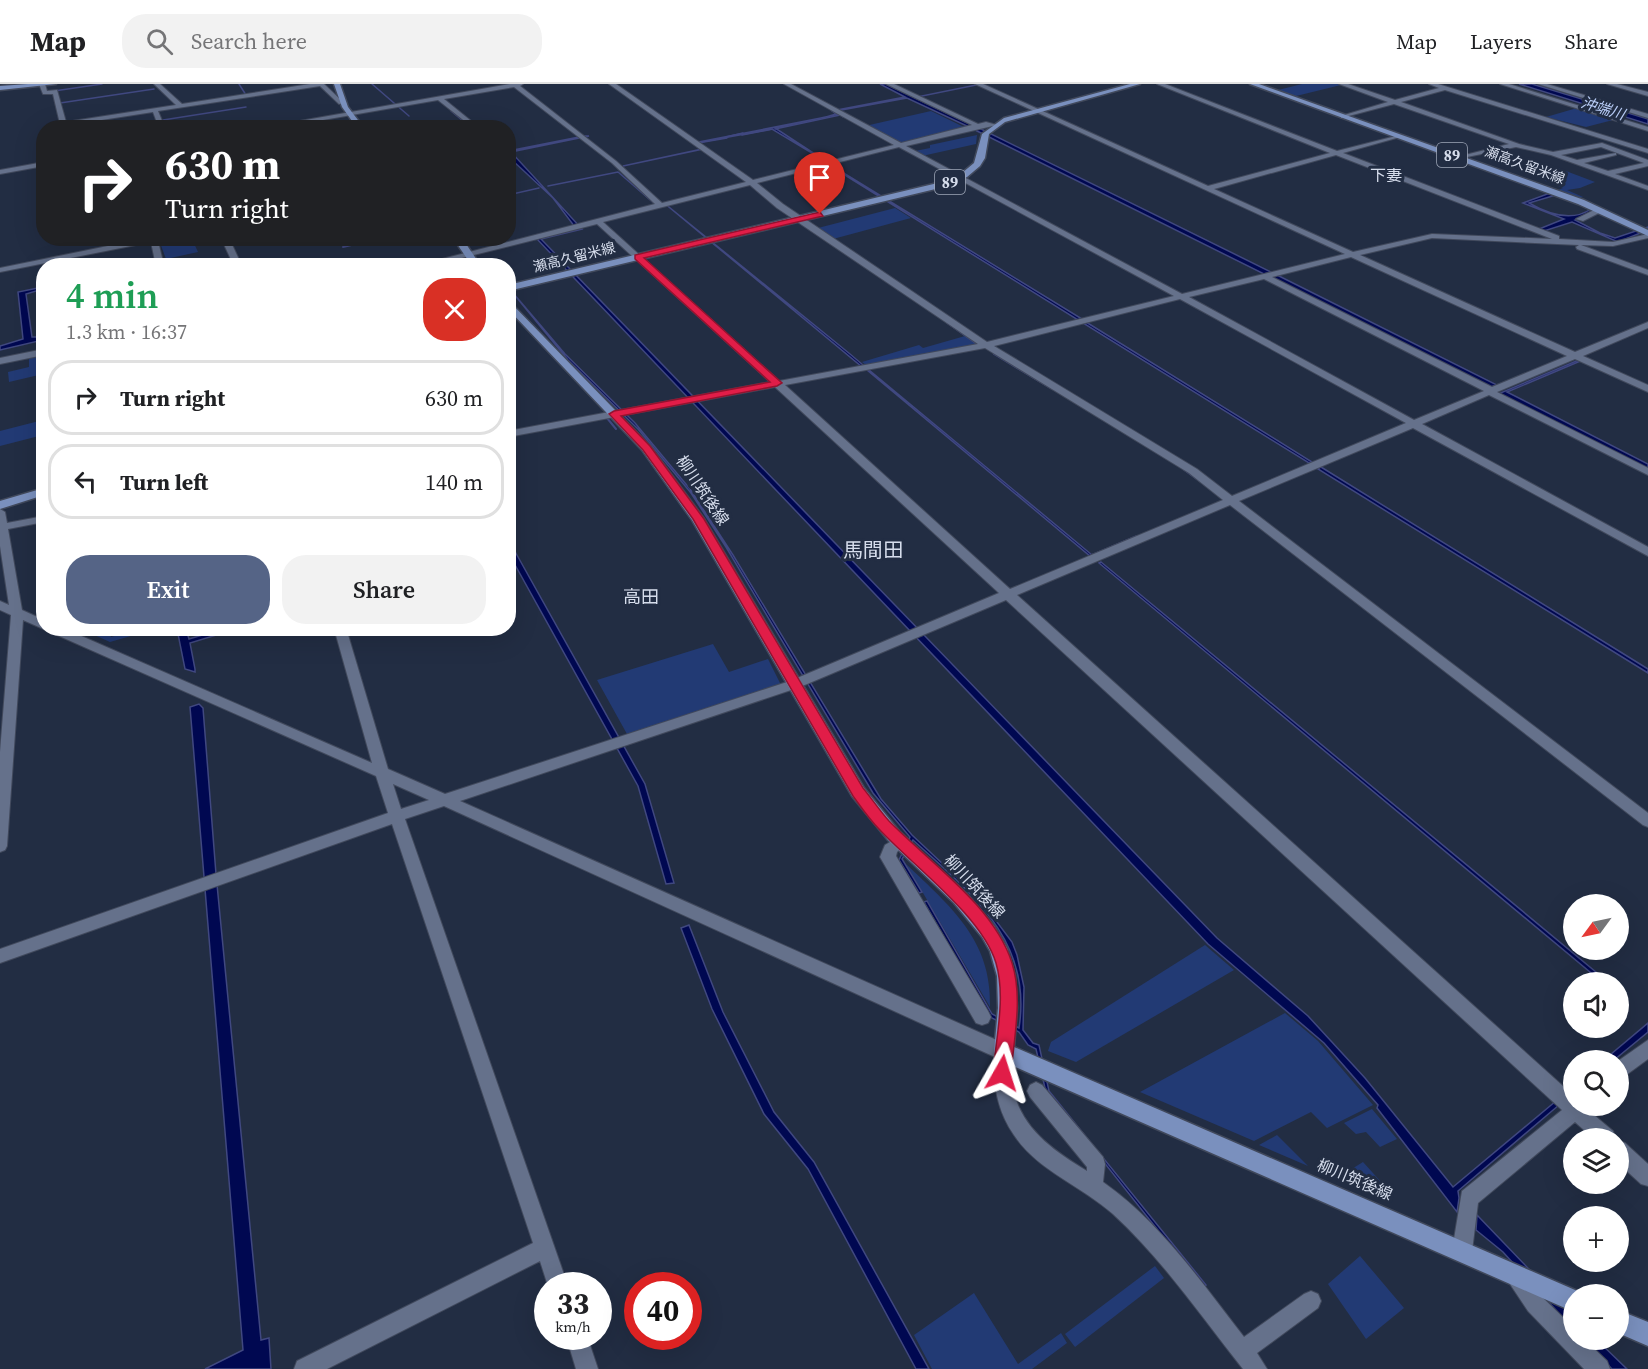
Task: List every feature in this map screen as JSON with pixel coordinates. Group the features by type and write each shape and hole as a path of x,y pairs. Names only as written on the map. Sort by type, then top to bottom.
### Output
{"main road":[{"path":"0,88 42,84 54,89"},
{"path":"337,84 349,113 355,120"},
{"name":"瀬高久留米線","path":"516,287 931,188 960,178 976,166 981,158 986,134 994,125 1012,116 1137,84"},
{"name":"瀬高久留米線","path":"1253,84 1601,210 1648,235"},
{"path":"462,246 470,258"},
{"name":"柳川筑後線","path":"516,311 646,448 698,519 858,792 900,842 973,912 992,937 1004,963 1008,1011 1004,1052 1563,1296"},
{"path":"0,505 36,494"},
{"path":"1629,1326 1648,1334"}],"street":[{"path":"157,84 181,106"},
{"path":"89,120 321,84 341,103"},
{"path":"309,120 518,84 614,162 660,205"},
{"path":"612,84 753,182 780,207 986,345 1193,471 1648,821"},
{"path":"787,84 1648,552"},
{"path":"889,84 978,126"},
{"path":"978,84 1648,389"},
{"path":"1160,84 1648,273"},
{"path":"1342,84 1648,188"},
{"path":"1432,84 1648,151"},
{"path":"1343,117 1459,84"},
{"path":"1503,84 1648,129"},
{"path":"1541,84 1648,116"},
{"path":"1610,84 1648,94"},
{"path":"54,89 62,120"},
{"path":"1429,92 1441,97"},
{"path":"439,98 466,120"},
{"path":"155,110 159,120"},
{"path":"516,242 899,145 978,126 994,125"},
{"path":"1208,188 1398,136"},
{"path":"1459,158 1528,140"},
{"path":"1533,149 1553,144"},
{"path":"1553,154 1602,145 1617,153 1647,163"},
{"path":"1574,163 1638,147"},
{"path":"1629,158 1647,163"},
{"path":"1606,174 1647,163"},
{"path":"0,172 36,166"},
{"path":"623,207 630,213"},
{"path":"1580,219 1601,210"},
{"path":"598,221 1563,1094"},
{"path":"538,227 547,234"},
{"path":"516,433 986,345 1431,236 1613,244 1648,235"},
{"path":"61,258 122,246"},
{"path":"451,258 499,246"},
{"path":"495,247 499,251 499,256"},
{"path":"0,270 36,263"},
{"path":"1265,276 1494,390 1648,472"},
{"path":"0,956 397,816 795,684 1648,326"},
{"path":"0,361 36,354"},
{"path":"530,430 537,440"},
{"path":"0,512 17,614 0,846"},
{"path":"4,527 36,521"},
{"path":"0,605 36,622"},
{"path":"69,636 444,800 1004,1052 1002,1078 1011,1113 1021,1129 1042,1153 1119,1206 1157,1244 1256,1369"},
{"path":"342,636 382,773 553,1272"},
{"path":"900,842 890,849 888,857 982,1017"},
{"path":"1629,1064 1648,1048"},
{"path":"1036,1091 1096,1164 1092,1187"},
{"path":"1462,1251 1469,1198 1568,1116"},
{"path":"1585,1116 1597,1128"},
{"path":"1629,1160 1648,1177"},
{"path":"305,1369 545,1248"},
{"path":"1513,1274 1535,1304 1599,1369"},
{"path":"1242,1351 1311,1301"},
{"path":"581,1350 587,1369"}],"shaded area":[{"path":"1302,84 1341,85 1292,97 1274,91"},
{"path":"1577,108 1613,120 1586,127 1546,117"},
{"path":"931,111 966,128 900,144 865,126"},
{"path":"977,135 976,144 922,156 915,151 930,148 930,145"},
{"path":"1558,168 1595,182 1567,190 1583,197 1576,199 1556,191 1563,188 1531,175"},
{"path":"895,208 911,218 833,239 818,228"},
{"path":"161,246 195,246 198,252 171,258 166,258"},
{"path":"965,336 977,344 866,365 862,362 919,345 923,348"},
{"path":"36,354 36,376 9,382 8,372 29,367 29,356"},
{"path":"36,422 36,437 0,446 0,431"},
{"path":"97,636 131,636 110,642"},
{"path":"713,644 729,672 768,659 781,685 627,734 597,680"},
{"path":"906,864 966,926 984,962 989,983 990,1007"},
{"path":"1205,945 1234,970 1076,1062 1048,1051 1051,1042"},
{"path":"1285,1013 1318,1041 1373,1105 1327,1128 1311,1112 1254,1141 1140,1092"},
{"path":"1372,1109 1397,1139 1380,1147 1366,1132 1356,1134 1344,1123"},
{"path":"1277,1135 1308,1166 1259,1145"},
{"path":"1363,1162 1382,1183 1379,1187 1390,1201 1337,1178"},
{"path":"1360,1256 1404,1308 1366,1339 1328,1284"},
{"path":"1155,1266 1164,1278 1075,1347 1065,1334"},
{"path":"974,1293 1018,1364 1061,1333 1067,1343 1032,1369 932,1369 914,1335"}],"water":[{"path":"880,84 886,84 974,126 969,127 907,98 836,111 839,114 828,116 836,114 832,111 905,97"},
{"name":"沖端川","path":"1519,84 1532,84 1648,119 1648,124"},
{"path":"819,118 775,128 827,162 772,129 696,143 703,149 623,166 702,149 694,143"},
{"path":"977,127 1271,272 1264,274 971,128"},
{"path":"584,136 589,136 516,151"},
{"path":"516,157 582,229 541,239 1217,938 1308,1016 1365,1078 1453,1187 1556,1101 1559,1105 1458,1191 1457,1212 1377,1108 1378,1105 1324,1043 1208,944 536,238 575,227 553,198 516,164"},
{"path":"827,164 829,164 1082,319 1078,320"},
{"path":"1550,193 1556,195 1529,203 1552,213 1568,216 1591,209 1596,210 1575,220 1615,238 1648,227 1648,230 1618,242 1572,222 1544,231 1539,229 1564,219 1523,203"},
{"path":"664,203 850,354 863,365 861,366"},
{"path":"1277,275 1497,385 1491,387 1269,277"},
{"path":"36,288 36,291 26,294 32,337 36,337 36,342 0,350 0,346 23,339 18,292"},
{"path":"516,296 565,354 635,423 690,489 733,555 881,799 912,835 979,898 1012,942 1024,987 1023,1030 1033,1043 1039,1045 1049,1091 1206,1285 1203,1287 1045,1088 1036,1049 1028,1045 1019,1032 990,1017 924,902 927,901 992,1014 1019,1028 1021,997 1016,969 1007,944 993,921 956,879 913,840 902,859 922,892 919,893 899,860 910,837 873,793 726,547 691,493 638,429 568,360"},
{"path":"1086,322 1312,462 1309,463 1083,323"},
{"path":"1583,360 1507,392 1648,464 1648,469 1498,394"},
{"path":"867,370 869,370 1092,555 1090,556"},
{"path":"1321,467 1648,669 1648,673 1318,469"},
{"path":"516,553 645,784 674,883 666,884 638,786 516,567"},
{"path":"1101,562 1563,945 1563,950 1099,563"},
{"path":"178,636 188,636 189,639 213,636 190,643 195,672 185,669"},
{"path":"199,704 203,708 216,874 261,1340 269,1338 271,1369 205,1369 243,1350 190,707"},
{"path":"689,925 723,1012 774,1112 814,1162 929,1369 916,1369 808,1169 764,1114 712,1009 681,928"},
{"path":"1576,960 1581,960 1596,972 1590,972"},
{"path":"1648,1023 1648,1032 1626,1050 1616,1050"},
{"path":"1477,1215 1563,1305 1563,1318 1503,1252 1476,1230"},
{"path":"1594,1350 1607,1350 1627,1369 1612,1369"}],"waterway":[{"path":"54,91 102,84"},
{"path":"239,84 246,95"},
{"path":"372,84 409,116"},
{"path":"917,97 981,84"},
{"path":"60,103 154,89"},
{"path":"163,120 246,107"},
{"path":"451,111 462,120"},
{"path":"775,129 840,115 843,117"},
{"path":"742,135 773,129"},
{"path":"726,137 743,133"},
{"path":"698,143 727,138"},
{"path":"548,186 618,172 656,205"},
{"path":"516,193 539,188"},
{"path":"343,247 347,246"},
{"path":"946,322 977,344"},
{"path":"994,354 1052,389"},
{"path":"607,418 616,429"},
{"path":"1183,469 1205,485"},
{"path":"1092,555 1137,536"}],"district":[{"name":"下妻","path":"1386,175"},
{"name":"馬間田","path":"873,550"},
{"name":"高田","path":"641,596"}],"route":[{"path":"820,214 638,257 777,383 614,414 646,448 698,519 858,792 883,824 973,912 992,937 1004,963 1007,988 1008,1011 1002,1073"}]}
